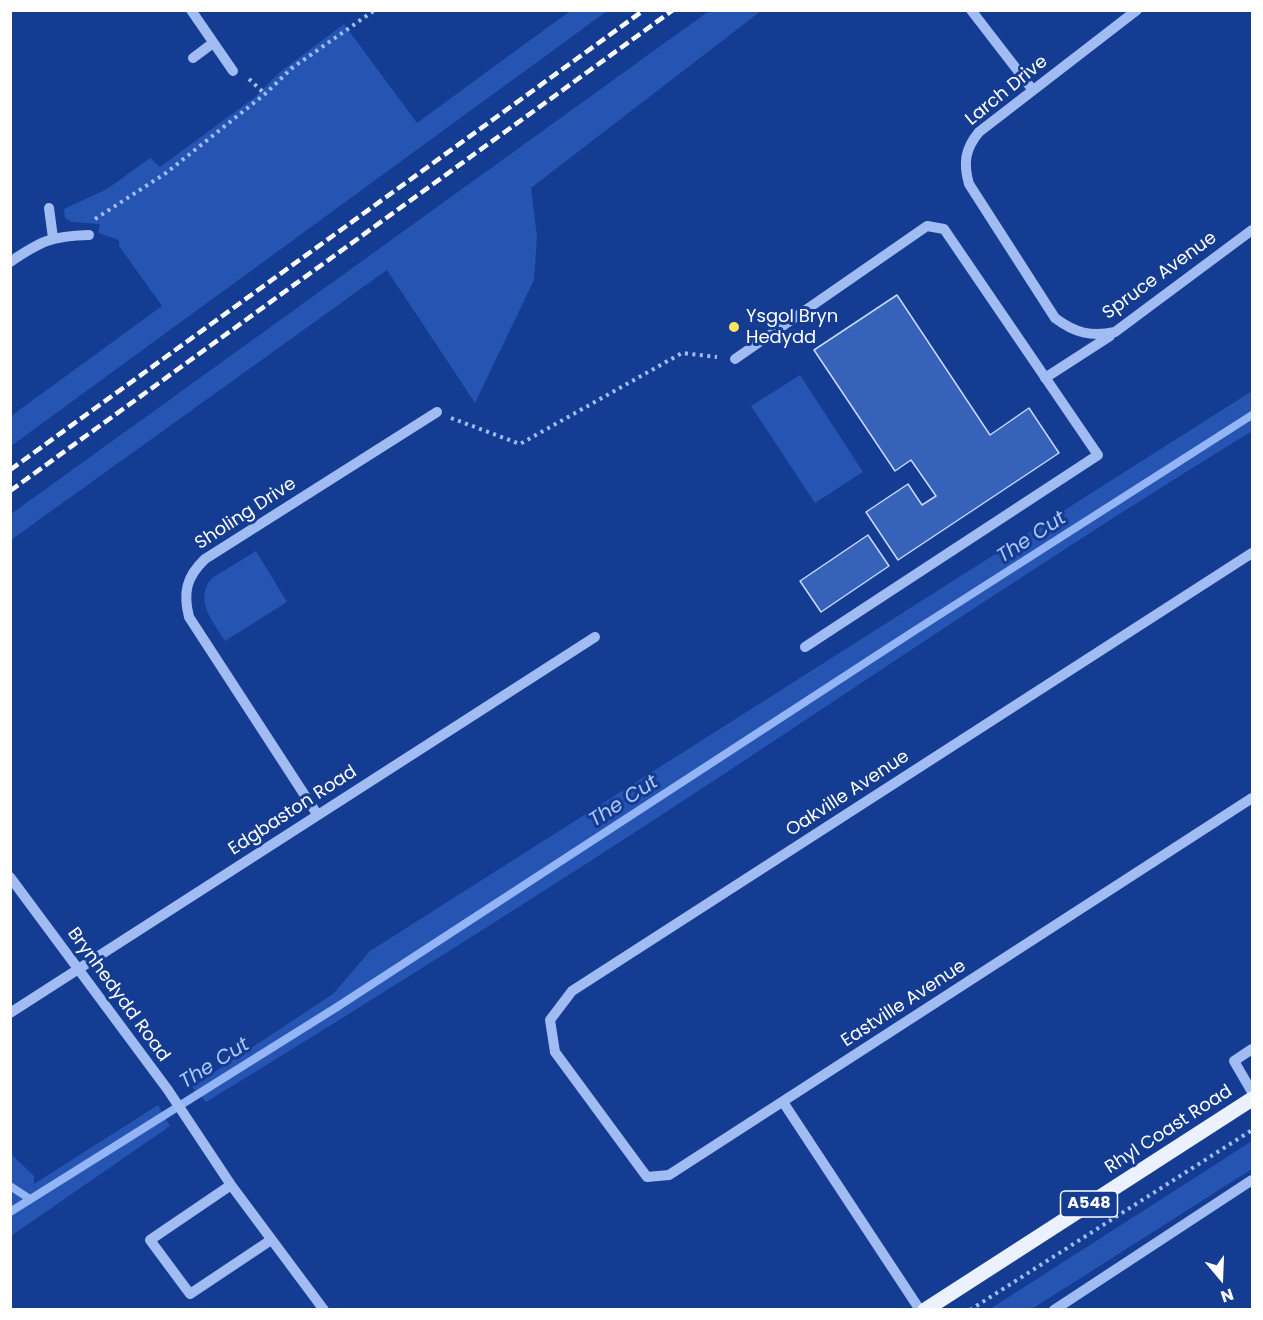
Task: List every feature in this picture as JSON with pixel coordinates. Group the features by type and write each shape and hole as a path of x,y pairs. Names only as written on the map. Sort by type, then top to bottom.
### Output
{"main road":[{"name":"Rhyl Coast Road","path":"925,1310 1252,1099"}],"street":[{"path":"191,10 233,71"},
{"path":"971,10 1032,89"},
{"name":"Larch Drive","path":"1033,285 969,184 965,168 970,144 979,132 1032,89 1137,10"},
{"path":"193,58 213,43"},
{"path":"49,208 53,238"},
{"path":"735,359 927,226 944,229 1098,455 805,647"},
{"name":"Spruce Avenue","path":"1033,285 1055,318 1067,327 1096,336 1115,332 1252,230"},
{"path":"10,262 41,242 53,238 89,235"},
{"path":"1046,378 1115,332"},
{"name":"Sholing Drive","path":"317,814 189,617 185,601 186,584 193,570 205,559 437,412"},
{"name":"Oakville Avenue","path":"592,1103 555,1052 550,1020 572,991 1252,554"},
{"name":"Edgbaston Road","path":"10,1013 595,637"},
{"name":"Eastville Avenue","path":"592,1103 647,1177 669,1175 1252,798"},
{"name":"Brynhedydd Road","path":"10,877 168,1090 231,1185 324,1310"},
{"path":"1252,1049 1234,1061 1252,1092"},
{"path":"783,1102 921,1310"},
{"path":"1054,1310 1252,1180"},
{"path":"231,1185 150,1240 190,1294 271,1240"}],"path":[{"path":"77,235 92,220 175,166 265,94 292,68 375,10"},
{"path":"437,412 520,444 682,352 735,359"},
{"path":"970,1310 1252,1130"}],"shaded area":[{"path":"570,11 607,11 11,446 11,416 162,306 119,246 119,240 98,233 100,224 72,222 65,218 64,209 107,189 150,158 160,167 255,97 280,72 344,24 417,123"},
{"path":"709,11 761,11 531,188 537,237 534,280 475,403 387,270 11,540 11,514"},
{"path":"800,375 863,472 815,503 751,406"},
{"path":"1252,391 1252,431 1050,559 591,861 335,1023 206,1102 192,1087 333,994 370,951"},
{"path":"256,551 287,602 225,641 207,610 204,594 212,578"},
{"path":"158,1105 170,1126 11,1236 11,1154 34,1176 34,1184"},
{"path":"1252,1141 1252,1169 1032,1309 990,1309"}],"building":[{"path":"897,295 990,435 1029,408 1059,453 898,560 866,512 908,484 922,505 936,496 911,460 895,471 814,350"},
{"path":"868,535 889,566 821,612 800,581"}],"waterway":[{"name":"The Cut","path":"10,1212 337,1007 911,633 1252,415"},
{"path":"10,1186 30,1199"}],"railway":[{"path":"10,470 644,10"},
{"path":"10,491 673,10"}],"place":[{"name":"Ysgol Bryn Hedydd","path":"734,327"}]}
